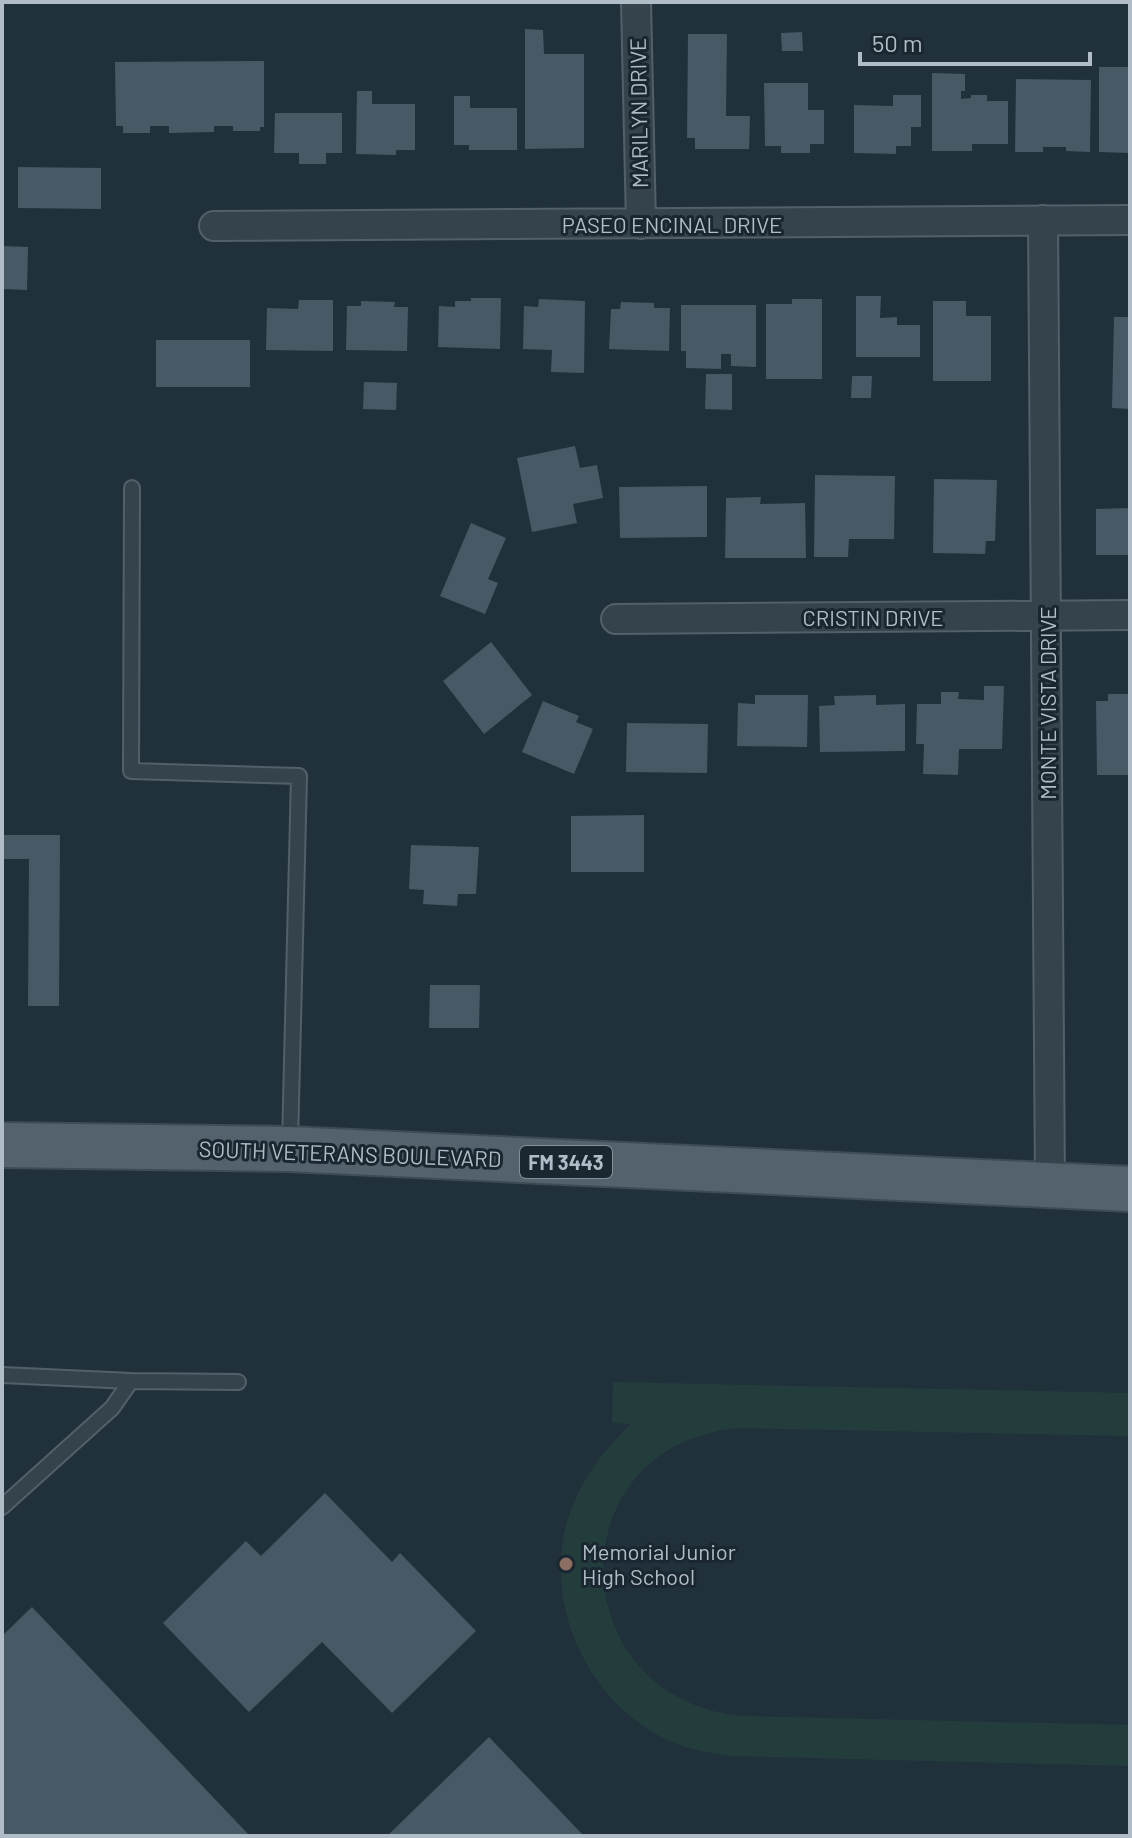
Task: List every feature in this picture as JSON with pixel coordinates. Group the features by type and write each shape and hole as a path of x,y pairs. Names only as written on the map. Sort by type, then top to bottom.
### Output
{"main road":[{"name":"SOUTH VETERANS BOULEVARD","path":"2,1145 289,1149 1130,1189"}],"street":[{"name":"MARILYN DRIVE","path":"636,2 641,224"},
{"name":"MONTE VISTA DRIVE","path":"1043,220 1050,1186"},
{"name":"PASEO ENCINAL DRIVE","path":"214,226 1130,220"},
{"name":"CRISTIN DRIVE","path":"616,619 1130,615"}],"lane":[{"path":"132,488 131,771 299,776 289,1149"},
{"path":"2,1375 238,1382"},
{"path":"2,1507 112,1408 131,1381"}],"green space":[{"path":"613,1382 1130,1393 1130,1436 742,1428 681,1443 638,1475 612,1519 603,1569 612,1620 638,1665 681,1699 742,1716 1130,1725 1130,1766 732,1756 677,1744 644,1727 616,1703 593,1674 576,1642 565,1606 561,1570 564,1533 576,1498 600,1458 631,1424 612,1423"}],"building":[{"path":"525,29 543,30 544,54 584,54 584,148 525,149"},
{"path":"802,32 803,51 782,51 781,33"},
{"path":"688,34 727,34 726,116 750,116 749,149 695,149 695,138 687,138"},
{"path":"264,61 264,127 260,127 260,131 233,131 233,126 214,126 214,132 169,133 169,126 150,126 150,133 123,133 123,126 116,126 115,62"},
{"path":"1099,67 1130,67 1130,153 1099,152"},
{"path":"932,73 965,74 965,91 961,91 961,99 971,98 971,95 987,95 987,101 1008,101 1008,144 972,144 972,151 932,151"},
{"path":"1016,79 1091,80 1090,152 1066,151 1066,147 1043,147 1043,152 1015,152"},
{"path":"764,83 808,83 808,110 824,110 824,144 810,144 810,153 781,153 781,146 765,146"},
{"path":"357,91 372,91 372,104 415,104 415,150 396,150 396,155 356,154"},
{"path":"893,95 921,95 921,127 911,127 911,146 896,146 896,154 854,153 854,105 893,106"},
{"path":"454,96 470,96 470,108 517,108 517,150 469,150 469,145 454,145"},
{"path":"275,113 342,113 342,153 326,153 326,164 299,164 299,153 274,153"},
{"path":"18,167 101,168 101,209 18,208"},
{"path":"2,246 28,247 27,290 2,289"},
{"path":"856,296 881,296 880,318 897,317 897,325 920,325 920,357 856,357"},
{"path":"471,298 501,298 500,349 438,347 439,306 455,307 455,301 471,301"},
{"path":"539,299 585,301 584,373 551,372 552,350 523,349 524,306 538,307"},
{"path":"792,299 822,299 822,379 766,379 766,304 792,304"},
{"path":"299,300 333,300 333,351 266,350 267,308 298,309"},
{"path":"361,301 395,302 394,307 408,307 407,351 346,350 347,306 361,306"},
{"path":"933,301 966,301 966,316 991,316 991,381 933,381"},
{"path":"621,302 654,303 654,308 670,308 669,351 609,349 611,309 620,309"},
{"path":"681,305 756,305 756,367 731,366 731,354 721,354 721,369 686,368 686,351 681,351"},
{"path":"1114,317 1130,317 1130,409 1112,408"},
{"path":"156,340 250,340 250,387 156,387"},
{"path":"706,374 732,374 732,410 705,409"},
{"path":"852,376 872,376 871,398 851,398"},
{"path":"364,382 397,383 396,410 363,409"},
{"path":"575,446 580,468 597,465 603,498 573,504 577,523 532,532 517,458"},
{"path":"815,475 895,476 894,539 849,539 848,557 814,557"},
{"path":"934,479 997,480 995,541 986,541 985,554 933,553"},
{"path":"707,486 707,537 620,538 619,487"},
{"path":"761,497 760,504 805,503 806,558 725,558 726,498"},
{"path":"1130,508 1130,555 1096,555 1096,509"},
{"path":"471,523 506,538 488,579 498,583 485,614 440,596"},
{"path":"491,642 532,695 484,734 443,681"},
{"path":"984,686 1004,686 1002,749 959,749 958,775 923,774 924,744 916,744 917,704 941,704 941,692 959,692 958,699 984,700"},
{"path":"1108,694 1130,694 1130,775 1097,775 1096,701 1108,701"},
{"path":"755,695 808,695 807,747 737,746 738,703 755,704"},
{"path":"876,695 876,705 905,704 905,751 820,752 819,706 835,705 834,696"},
{"path":"543,701 579,716 576,722 593,729 574,774 522,752"},
{"path":"627,723 708,724 707,773 626,772"},
{"path":"644,815 644,872 571,872 571,816"},
{"path":"2,835 60,835 59,1006 28,1006 29,859 2,859"},
{"path":"411,845 479,847 476,894 458,894 457,906 423,904 424,890 409,889"},
{"path":"430,985 480,985 479,1028 429,1028"},
{"path":"325,1493 392,1562 400,1553 476,1631 392,1713 322,1642 249,1712 163,1623 246,1541 261,1556"},
{"path":"32,1607 250,1836 2,1836 2,1636"},
{"path":"489,1737 584,1836 387,1836"}],"place":[{"name":"Memorial Junior High School","path":"566,1564"}]}
